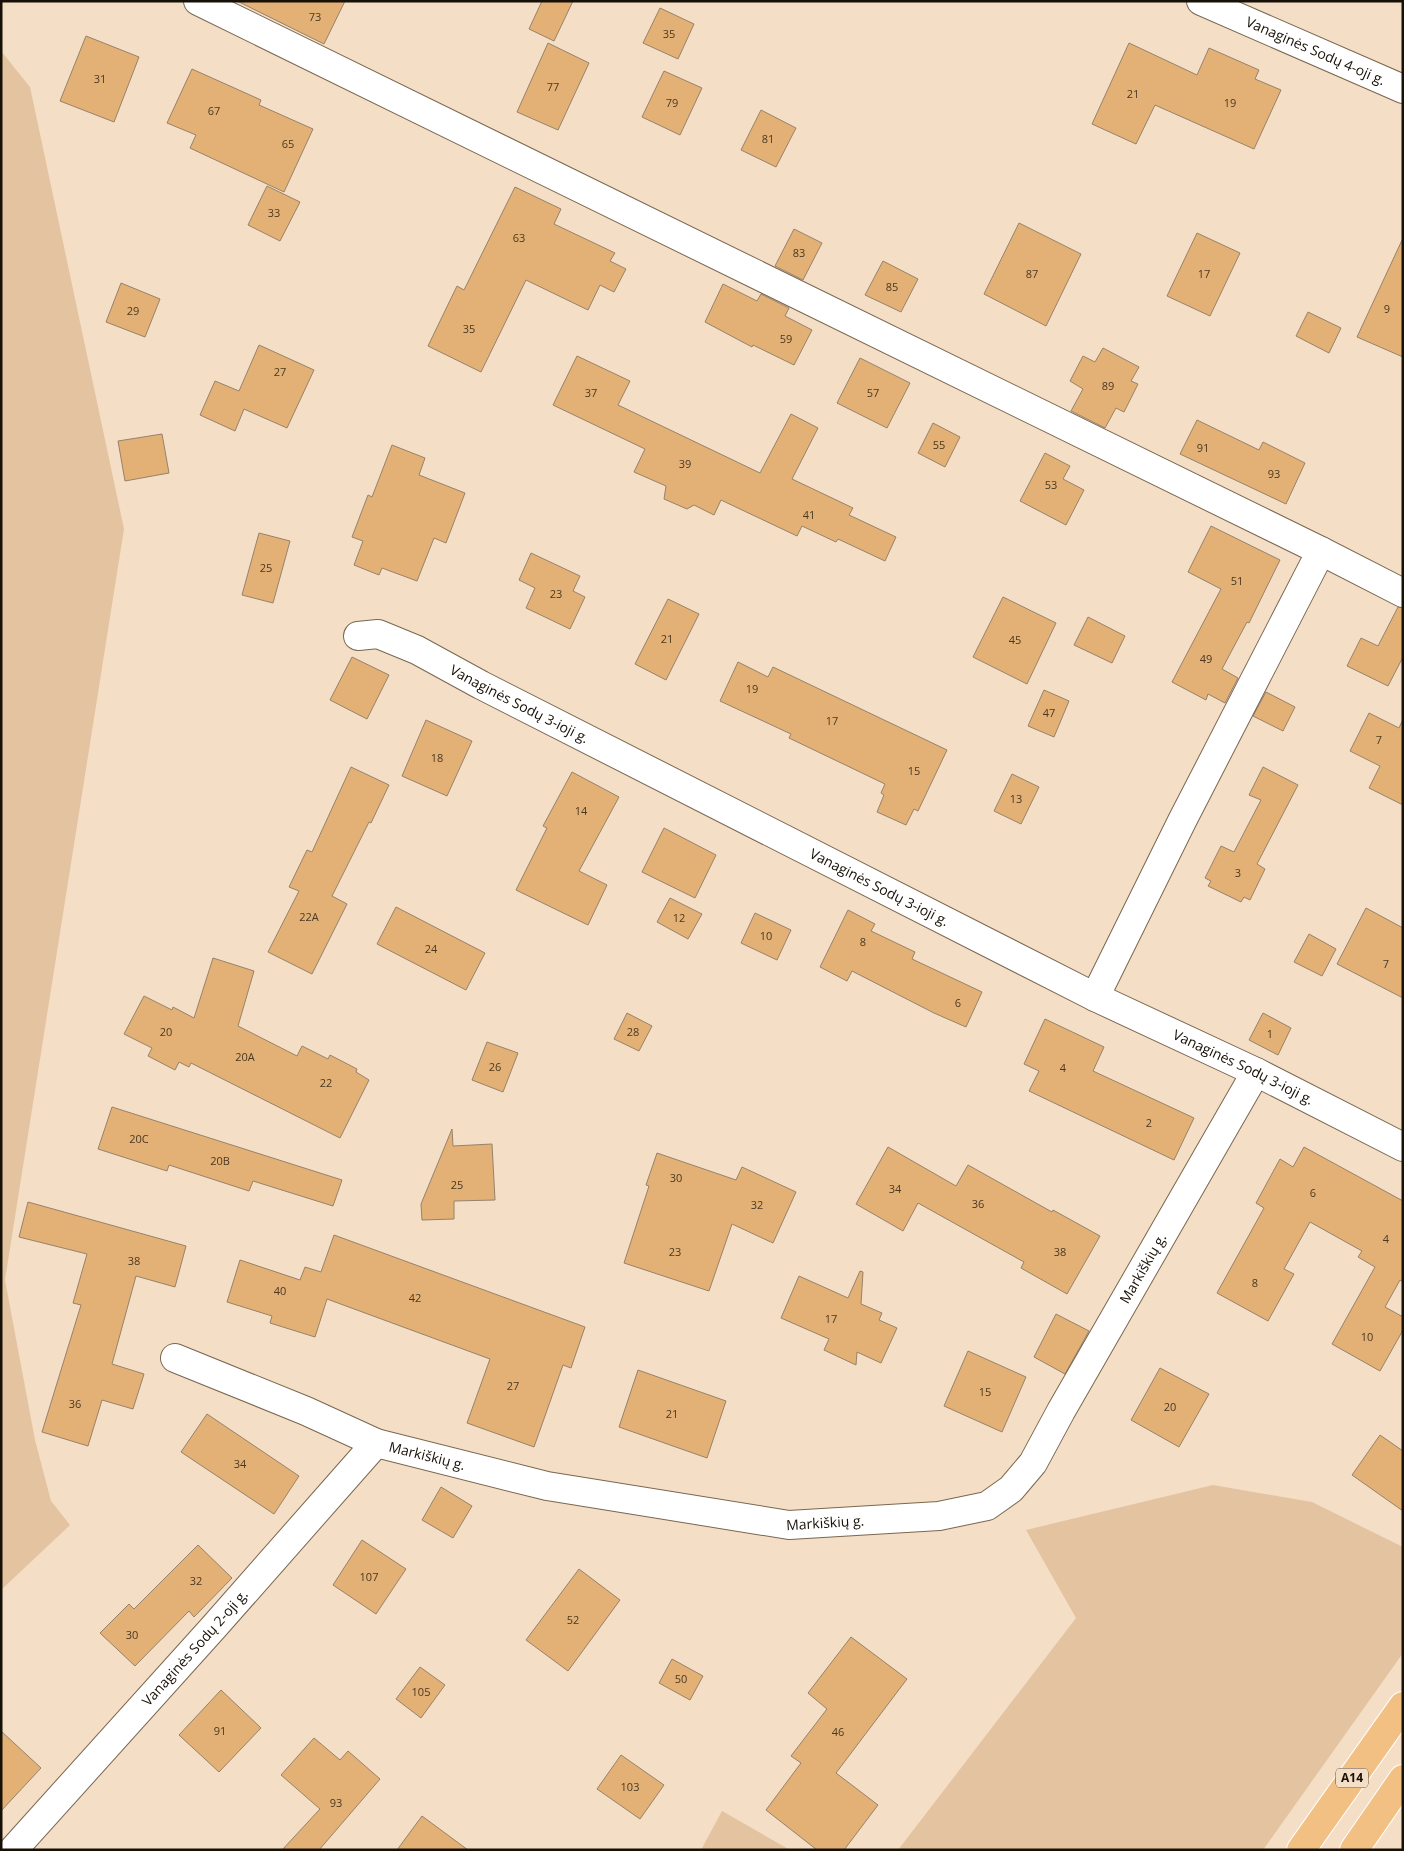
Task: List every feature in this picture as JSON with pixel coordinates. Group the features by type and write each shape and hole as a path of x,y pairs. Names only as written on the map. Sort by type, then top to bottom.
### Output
{"highway":[{"name":"A14","path":"1301,1850 1403,1706"},
{"path":"1354,1850 1403,1779"}],"street":[{"path":"198,1 1321,551 1403,593"},
{"name":"Vanaginės Sodų 4-oji g.","path":"1201,1 1403,89"},
{"path":"1095,997 1186,812 1321,551"},
{"name":"Vanaginės Sodų 3-ioji g.","path":"358,636 378,634 417,650 481,685 1095,997 1256,1072 1403,1146"},
{"name":"Markiškių g.","path":"175,1358 306,1411 376,1443 547,1486 789,1524 940,1516 987,1506 1011,1489 1034,1463 1061,1411 1256,1072"},
{"name":"Vanaginės Sodų 2-oji g.","path":"13,1850 376,1443"}],"shaded area":[{"path":"1,51 30,87 124,529 5,1280 35,1440 51,1501 70,1525 1,1590"},
{"path":"1213,1485 1312,1502 1403,1547 1403,1653 1263,1850 898,1850 1076,1618 1026,1530"},
{"path":"722,1811 790,1850 701,1850"}],"building":[{"path":"237,1 345,1 324,44"},
{"path":"542,1 573,1 554,41 529,29"},
{"path":"660,8 694,24 678,59 643,43"},
{"path":"86,36 139,57 114,122 60,101"},
{"path":"548,43 589,63 558,130 517,112"},
{"path":"1129,43 1197,75 1209,48 1259,70 1255,79 1281,90 1254,149 1155,105 1136,144 1092,124"},
{"path":"192,69 261,100 259,105 313,129 284,192 190,148 196,135 167,123"},
{"path":"664,71 702,88 680,135 642,117"},
{"path":"761,110 796,128 776,167 741,150"},
{"path":"267,186 300,202 280,241 248,225"},
{"path":"515,187 561,209 554,224 615,253 610,261 626,269 614,292 600,285 588,310 526,280 481,372 428,346 457,286 464,290"},
{"path":"1019,223 1081,254 1046,326 984,294"},
{"path":"794,229 822,243 803,280 775,266"},
{"path":"1197,233 1240,253 1210,316 1167,296"},
{"path":"1403,238 1403,357 1357,337"},
{"path":"883,261 918,279 901,312 865,295"},
{"path":"121,283 160,299 145,337 106,322"},
{"path":"723,284 757,301 761,294 789,308 785,316 812,330 794,365 753,345 752,347 705,322"},
{"path":"1308,312 1341,328 1329,353 1296,336"},
{"path":"259,345 314,370 287,428 244,409 235,431 200,415 215,381 239,391"},
{"path":"1103,348 1139,367 1131,381 1138,384 1124,412 1116,408 1105,428 1071,411 1083,389 1070,381 1083,356 1095,362"},
{"path":"577,356 630,381 618,405 760,473 791,414 818,428 792,479 853,508 849,515 896,537 885,561 838,539 836,542 802,526 797,536 721,500 714,515 694,505 687,509 664,499 666,486 634,472 645,449 553,405"},
{"path":"860,358 910,383 887,428 837,403"},
{"path":"1197,420 1259,450 1263,442 1305,463 1286,504 1180,454"},
{"path":"933,423 960,437 945,467 918,453"},
{"path":"162,434 169,473 125,481 118,441"},
{"path":"392,445 425,458 419,475 465,493 446,543 434,538 417,581 382,568 379,575 354,565 363,541 352,537 368,495 372,497"},
{"path":"1045,453 1070,466 1063,479 1084,490 1066,525 1020,501"},
{"path":"1211,526 1280,560 1249,623 1247,622 1222,669 1238,678 1225,703 1208,694 1206,700 1172,682 1221,589 1188,572"},
{"path":"259,533 290,541 273,603 242,595"},
{"path":"531,553 580,576 573,591 585,597 570,629 526,608 535,588 519,580"},
{"path":"1003,597 1056,623 1027,684 973,657"},
{"path":"668,599 699,614 666,680 635,664"},
{"path":"1398,607 1403,608 1403,657 1388,686 1347,666 1361,638 1378,646"},
{"path":"1088,617 1125,636 1112,663 1074,645"},
{"path":"352,657 389,675 367,719 330,700"},
{"path":"738,662 768,677 773,667 947,750 918,811 914,809 906,825 877,812 884,795 881,793 885,784 789,738 791,734 720,701"},
{"path":"1044,690 1069,701 1054,737 1028,726"},
{"path":"1266,692 1295,707 1283,731 1253,716"},
{"path":"1369,713 1399,728 1403,719 1403,805 1369,788 1380,766 1350,751"},
{"path":"426,720 472,741 447,796 402,776"},
{"path":"351,767 389,785 332,896 347,904 312,974 268,952 299,891 289,887 307,850 312,852"},
{"path":"1263,767 1298,785 1257,864 1265,869 1250,900 1244,897 1241,902 1208,886 1211,881 1205,878 1221,846 1234,852 1261,800 1249,795"},
{"path":"572,772 619,797 579,871 607,885 588,925 516,890 547,828 543,826"},
{"path":"1012,774 1039,787 1021,824 994,811"},
{"path":"664,828 716,855 695,898 642,872"},
{"path":"670,898 702,914 688,939 657,922"},
{"path":"396,907 485,953 466,990 377,944"},
{"path":"1366,908 1403,928 1403,998 1337,964"},
{"path":"848,910 875,924 871,931 915,952 912,959 982,992 966,1027 934,1013 852,971 847,981 820,967"},
{"path":"755,913 791,930 777,960 741,943"},
{"path":"1309,934 1336,949 1322,976 1294,962"},
{"path":"213,958 254,971 238,1026 297,1056 302,1046 328,1059 330,1055 357,1069 356,1072 369,1080 340,1138 191,1063 189,1067 179,1062 175,1070 148,1056 152,1048 124,1034 144,996 172,1010 173,1007 194,1018"},
{"path":"627,1013 652,1026 639,1051 614,1039"},
{"path":"1263,1013 1291,1028 1278,1055 1249,1040"},
{"path":"1045,1019 1104,1047 1093,1071 1194,1118 1174,1160 1029,1091 1039,1071 1024,1064"},
{"path":"487,1042 518,1053 503,1092 472,1080"},
{"path":"112,1107 342,1180 333,1206 253,1181 249,1191 169,1165 167,1171 98,1149"},
{"path":"452,1129 453,1146 492,1144 495,1200 454,1201 454,1219 422,1220 421,1204"},
{"path":"888,1147 956,1186 968,1165 1052,1212 1053,1210 1100,1236 1067,1294 1021,1268 1024,1262 918,1203 903,1231 856,1204"},
{"path":"1304,1147 1403,1201 1403,1282 1400,1280 1385,1307 1403,1317 1403,1330 1380,1371 1332,1344 1375,1267 1358,1257 1362,1251 1310,1222 1284,1269 1294,1274 1268,1321 1217,1293 1264,1208 1256,1203 1280,1159 1293,1167"},
{"path":"657,1153 736,1180 742,1167 796,1192 773,1243 732,1224 709,1291 624,1263 649,1186 646,1185"},
{"path":"28,1202 186,1246 175,1287 136,1276 112,1364 144,1374 133,1409 102,1400 88,1446 42,1432 81,1305 73,1303 87,1254 19,1237"},
{"path":"334,1235 585,1327 571,1368 563,1365 534,1447 467,1423 490,1359 327,1299 315,1337 270,1323 272,1316 227,1302 240,1260 300,1280 305,1267 321,1272"},
{"path":"860,1271 863,1272 861,1304 882,1313 879,1320 897,1328 881,1363 857,1352 856,1365 824,1350 829,1339 781,1318 799,1276 848,1298"},
{"path":"1056,1314 1089,1331 1065,1374 1034,1357"},
{"path":"968,1351 1026,1377 1002,1432 944,1406"},
{"path":"1160,1368 1209,1394 1179,1447 1131,1420"},
{"path":"638,1370 726,1401 707,1458 619,1427"},
{"path":"207,1414 299,1476 274,1514 181,1452"},
{"path":"1380,1435 1403,1451 1403,1511 1352,1475"},
{"path":"441,1487 472,1506 453,1538 422,1520"},
{"path":"362,1540 406,1569 376,1614 333,1585"},
{"path":"198,1545 232,1578 194,1617 189,1611 135,1666 100,1633 129,1604 134,1609"},
{"path":"579,1569 620,1600 568,1671 526,1640"},
{"path":"851,1637 907,1679 836,1773 878,1805 844,1850 817,1850 766,1810 801,1763 791,1756 827,1709 808,1693"},
{"path":"672,1659 703,1676 690,1700 659,1683"},
{"path":"420,1667 445,1685 421,1718 396,1699"},
{"path":"221,1690 261,1728 219,1772 179,1735"},
{"path":"1,1731 41,1768 1,1811"},
{"path":"314,1738 340,1760 348,1751 380,1779 319,1850 282,1850 320,1809 281,1775"},
{"path":"621,1755 664,1785 640,1819 597,1789"},
{"path":"422,1816 468,1850 397,1850"}]}
